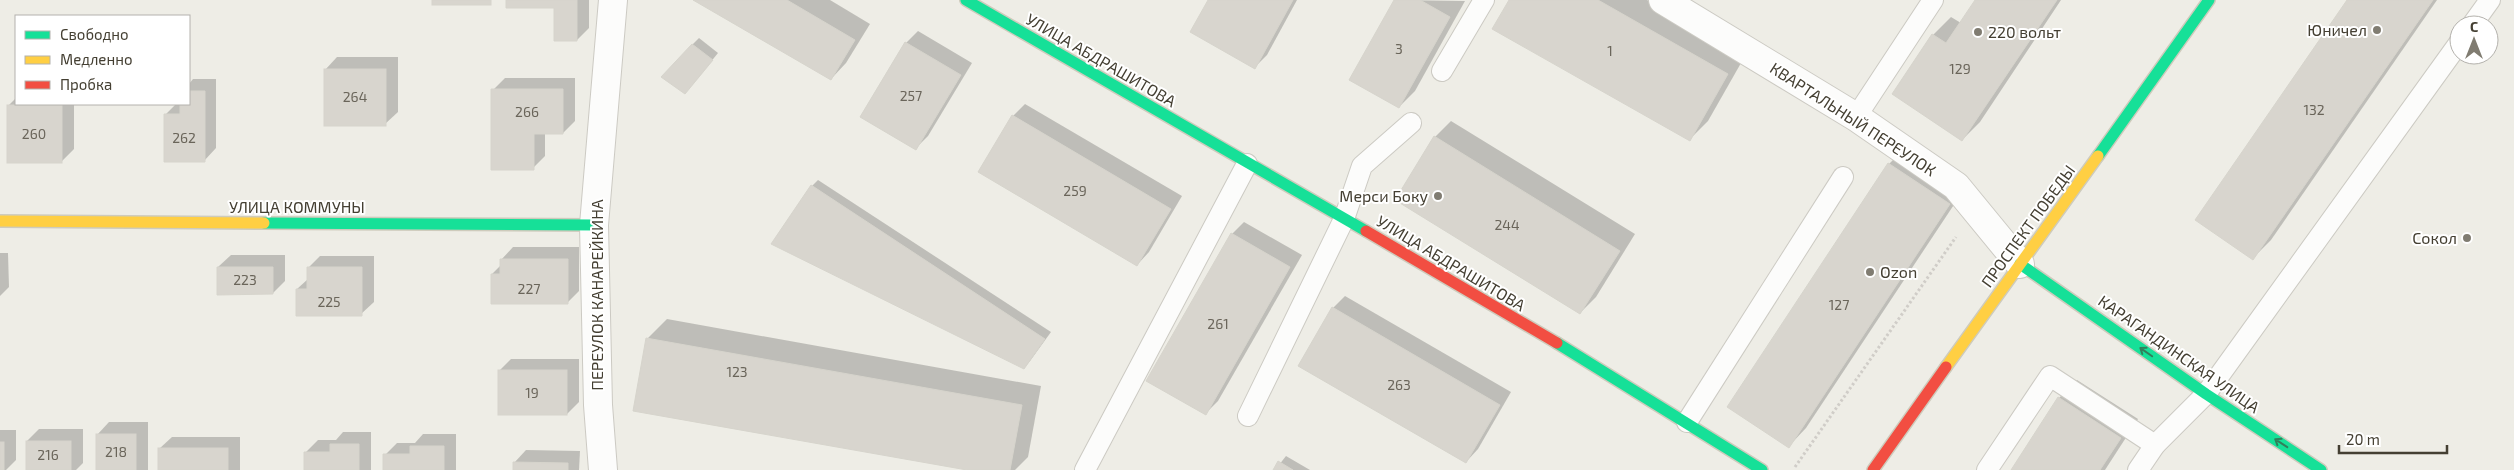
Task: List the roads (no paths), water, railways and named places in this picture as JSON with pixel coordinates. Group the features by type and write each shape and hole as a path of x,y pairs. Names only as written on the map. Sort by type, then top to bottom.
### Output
{"street":[{"name":"ПЕРЕУЛОК КАНАРЕЙКИНА","path":"603,470 598,406 594,224 613,0"},
{"name":"УЛИЦА АБДРАШИТОВА","path":"966,0 1247,164 1344,218 1687,422 1761,470"},
{"name":"КВАРТАЛЬНЫЙ ПЕРЕУЛОК","path":"1663,0 1856,117 1956,186 2020,264"},
{"name":"ПРОСПЕКТ ПОБЕДЫ","path":"1873,470 2209,0"},
{"name":"УЛИЦА КОММУНЫ","path":"0,221 594,224"},
{"name":"КАРАГАНДИНСКАЯ УЛИЦА","path":"2020,264 2206,394 2321,470"}],"lane":[{"path":"1442,71 1484,0"},
{"path":"1856,117 1933,0"},
{"path":"2479,15 2490,0"},
{"path":"2138,470 2155,445 2206,394 2449,57"},
{"path":"1248,416 1344,218 1362,166 1411,123"},
{"path":"1085,470 1247,164"},
{"path":"1687,422 1843,178"},
{"path":"1988,470 2050,376 2155,445"}],"place":[{"name":"Юничел","path":"2377,30"},
{"name":"220 вольт","path":"1978,32"},
{"name":"Мерси Боку","path":"1438,196"},
{"name":"Сокол","path":"2467,238"},
{"name":"Ozon","path":"1870,272"}]}
